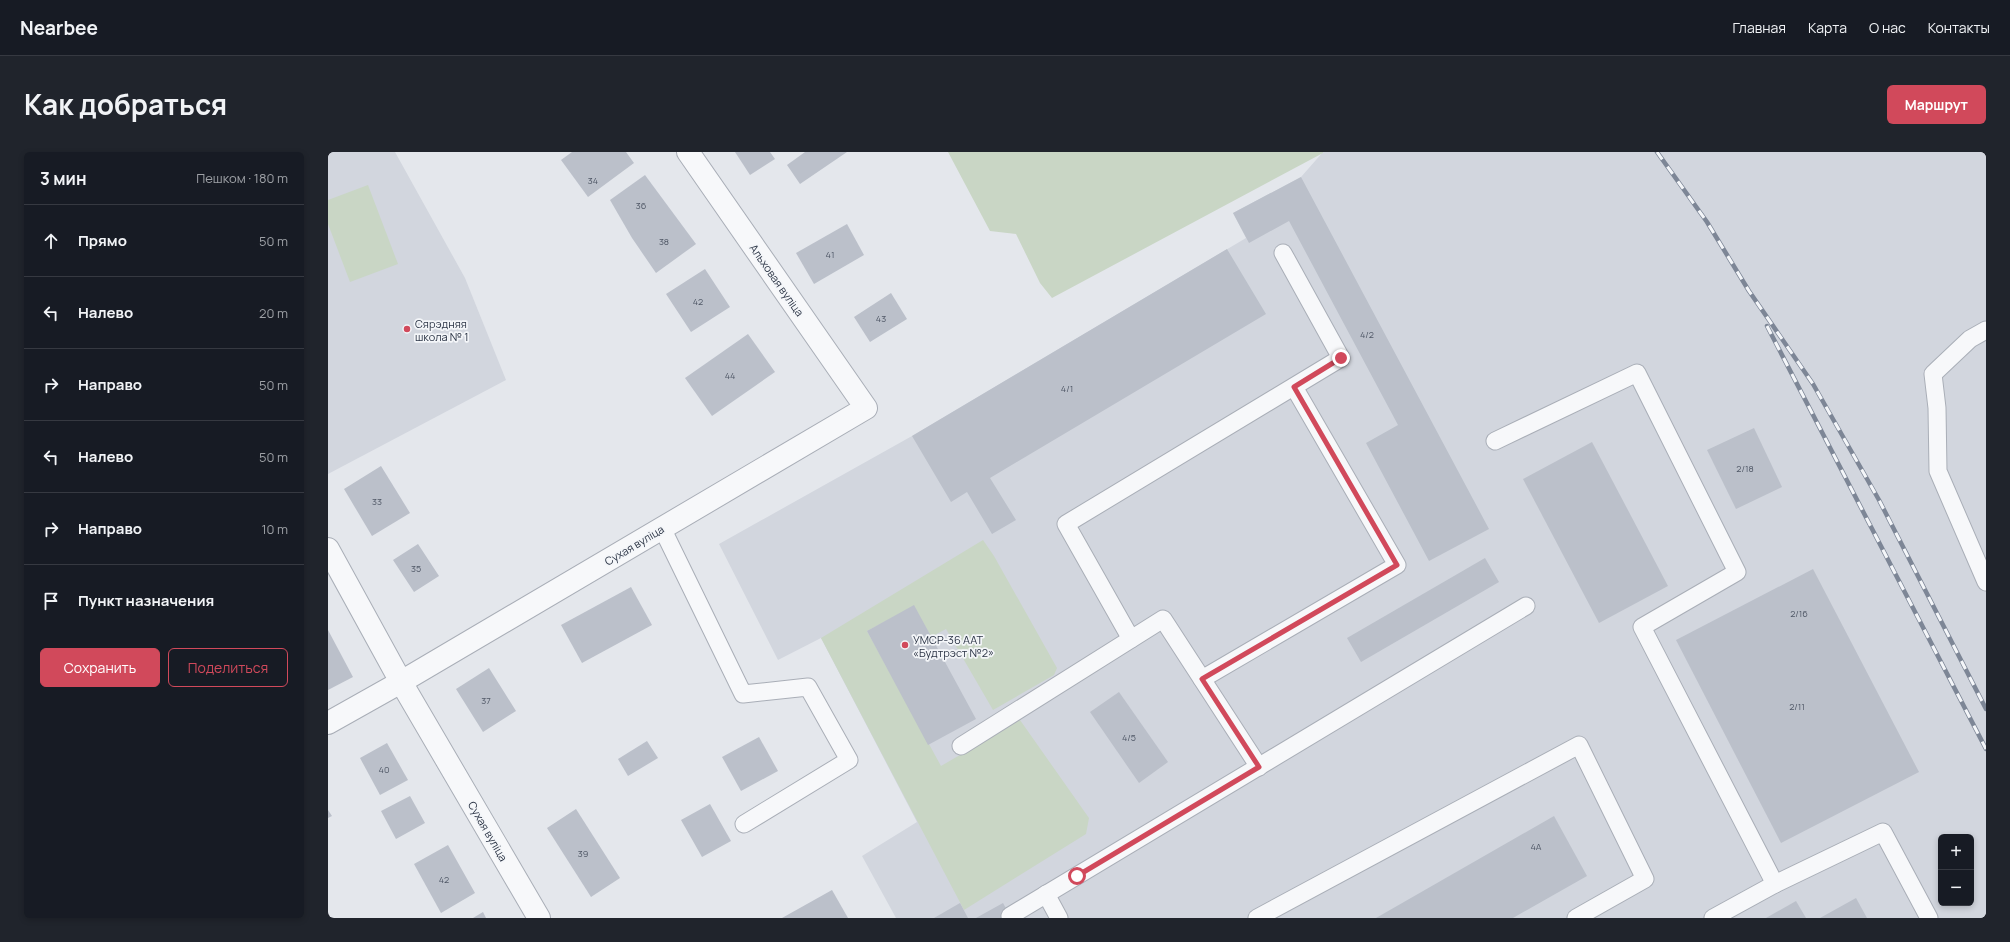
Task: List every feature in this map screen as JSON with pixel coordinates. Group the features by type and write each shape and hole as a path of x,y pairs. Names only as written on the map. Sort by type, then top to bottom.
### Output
{"street":[{"name":"Альховая вуліца","path":"688,152 866,408"},
{"name":"Сухая вуліца","path":"328,723 401,682 866,408"},
{"name":"Сухая вуліца","path":"328,549 401,682 539,918"}],"lane":[{"path":"1131,639 1066,524 1341,358 1283,253"},
{"path":"1986,330 1970,339 1933,374 1937,408 1938,471 1986,582"},
{"path":"1495,441 1637,373 1737,572 1642,627 1775,884"},
{"path":"1202,679 1397,565 1294,387"},
{"path":"662,528 743,694 808,687 849,760 744,824"},
{"path":"1010,916 1526,606"},
{"path":"961,746 1163,619 1259,767"},
{"path":"1257,918 1579,745 1646,879 1576,918"},
{"path":"1713,918 1775,884 1883,832 1929,918"},
{"path":"1046,894 1059,918"}],"shaded area":[{"name":"Сярэдняя школа № 1","path":"328,152 395,152 465,278 506,380 328,474"},
{"path":"1323,152 1986,152 1986,918 896,918 862,856 917,822 821,638 778,660 719,544 912,436 1246,238 1233,213 1301,177"}],"green space":[{"path":"948,152 1323,153 1052,298 1040,283 1016,234 990,231"},
{"path":"368,185 398,264 350,282 328,224 328,200"},
{"path":"983,540 994,556 1057,668 1054,675 993,710 946,629 931,637 914,606 867,631 941,766 1020,720 1089,818 1086,834 964,910 821,638"}],"building":[{"path":"572,152 626,152 634,163 588,197 561,160"},
{"path":"735,152 770,152 775,159 750,175"},
{"path":"805,152 847,152 800,184 787,165"},
{"path":"645,175 696,244 656,273 632,238 610,200"},
{"path":"1301,177 1489,529 1429,561 1366,443 1398,425 1289,221 1249,243 1233,213"},
{"path":"847,224 864,255 814,284 796,253"},
{"path":"1227,249 1266,314 990,478 1016,520 992,534 967,492 951,502 912,436"},
{"path":"705,269 730,307 691,332 666,294"},
{"path":"891,293 907,319 870,342 854,317"},
{"path":"748,334 775,372 712,416 685,378"},
{"path":"1754,428 1782,487 1736,509 1707,450"},
{"path":"1592,442 1668,586 1599,623 1523,479"},
{"path":"381,466 410,513 372,536 344,489"},
{"path":"418,544 439,576 414,592 393,560"},
{"path":"1485,558 1499,582 1361,662 1347,638"},
{"path":"1813,569 1919,772 1781,843 1676,640"},
{"path":"631,587 652,625 582,663 561,625"},
{"path":"914,605 976,719 928,745 867,631"},
{"path":"328,630 353,677 328,690"},
{"path":"489,668 516,711 483,732 456,689"},
{"path":"1119,692 1168,762 1139,783 1090,712"},
{"path":"759,737 778,771 741,791 722,757"},
{"path":"647,741 658,758 628,776 618,759"},
{"path":"387,743 408,780 380,795 360,758"},
{"path":"410,796 425,823 396,839 381,811"},
{"path":"710,804 731,841 702,857 681,820"},
{"path":"576,809 620,878 591,897 547,828"},
{"path":"328,810 332,816 328,818"},
{"path":"1554,816 1587,876 1513,918 1376,918"},
{"path":"448,845 475,893 441,913 414,864"},
{"path":"832,890 848,918 782,918"},
{"path":"1856,898 1867,918 1820,918"},
{"path":"1796,901 1806,918 1766,918"},
{"path":"960,903 968,918 934,918"},
{"path":"1003,903 1011,918 976,918"},
{"path":"483,912 486,918 473,918"}],"railway":[{"path":"1657,152 1707,222 1749,291 1813,384 1879,500 1986,709"},
{"path":"1767,326 1986,749"}],"place":[{"name":"Сярэдняя школа № 1","path":"407,329"},
{"name":"УМСР-36 ААТ «Будтрэст №2»","path":"905,645"}],"route":[{"path":"1077,876 1259,767 1202,679 1397,565 1294,387 1341,358"}]}
